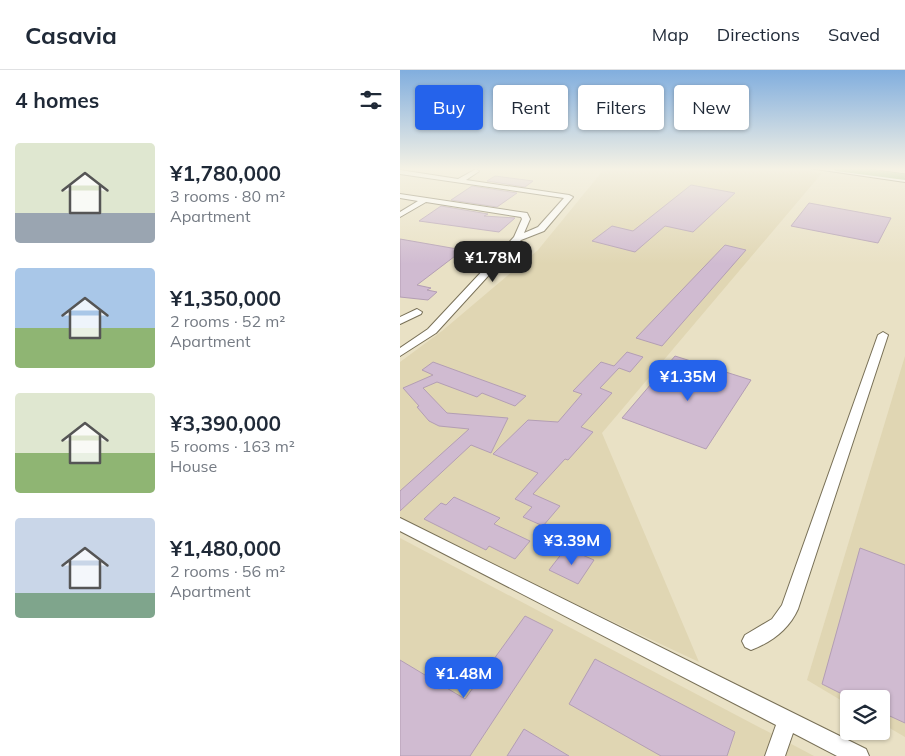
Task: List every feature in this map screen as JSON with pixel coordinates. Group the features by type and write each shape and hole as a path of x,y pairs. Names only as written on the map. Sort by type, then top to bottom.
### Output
{"street":[{"path":"400,353 432,331 518,238 526,219 524,215 425,200"},
{"path":"400,215 425,200"},
{"path":"518,238 541,229 566,200"},
{"path":"400,321 416,312"},
{"path":"751,641 778,625 789,609 883,335"},
{"path":"400,524 858,756"},
{"path":"775,756 788,720"}],"shaded area":[{"path":"579,200 799,200 602,433 699,662 400,522 400,362 442,331 538,250"},
{"path":"905,356 905,737 890,728 890,690 840,690 840,700 807,680"},
{"path":"400,538 814,756 400,756"}],"building":[{"path":"451,200 507,200 497,207"},
{"path":"672,200 727,200 693,232 665,226 635,252 592,241 612,226 633,231"},
{"path":"809,203 891,218 878,243 791,226"},
{"path":"441,206 488,214 484,216 515,218 499,232 419,221"},
{"path":"400,239 463,250 417,285 431,288 427,290 437,292 428,300 400,297"},
{"path":"725,245 746,250 662,346 636,338"},
{"path":"627,352 643,357 630,372 619,368 600,388 612,393 581,427 593,432 568,460 565,459 533,494 560,506 543,526 523,517 532,507 515,499 538,473 493,454 528,420 558,422 582,394 573,391 601,362 614,366"},
{"path":"675,356 751,380 706,449 622,418"},
{"path":"433,362 526,396 515,406 482,393 477,397 437,382 423,388 447,413 508,418 491,453 471,445 400,511 400,491 469,429 439,426 429,421 403,388 433,375 422,370"},
{"path":"454,497 500,518 494,524 530,541 515,559 489,546 486,550 424,519 441,503 446,505"},
{"path":"566,548 594,560 578,584 549,570"},
{"path":"860,548 905,565 905,723 890,716 890,690 840,690 840,693 822,684"},
{"path":"525,616 553,630 470,756 400,756 400,660 465,699"},
{"path":"595,659 735,732 727,756 661,756 569,704"},
{"path":"524,729 569,756 507,756"}]}
